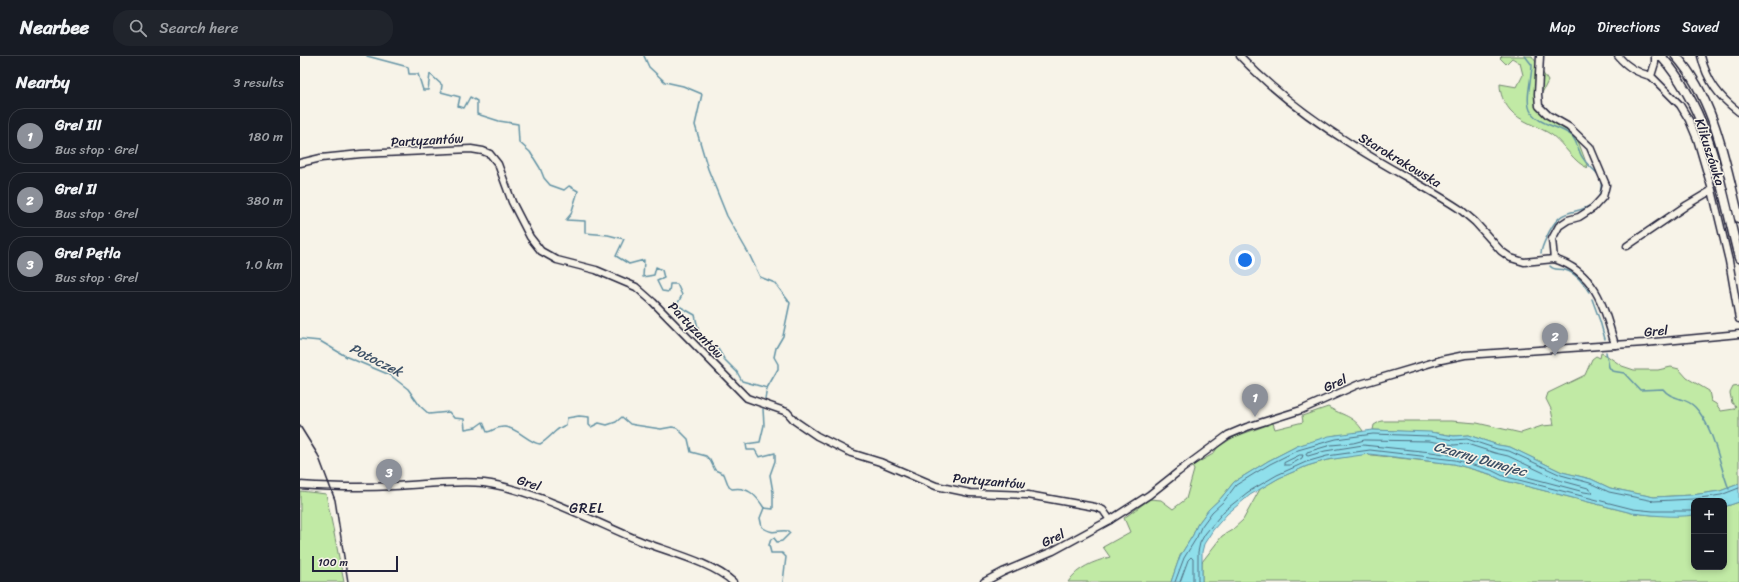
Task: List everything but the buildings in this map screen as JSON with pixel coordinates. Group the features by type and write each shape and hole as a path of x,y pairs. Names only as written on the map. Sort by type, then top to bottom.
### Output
{"main road":[{"path":"1676,56 1692,78 1708,108 1718,138 1739,218"},
{"path":"1663,58 1686,91 1703,123 1739,258"}],"street":[{"name":"Starokrakowska","path":"1240,56 1277,92 1304,113 1354,147 1461,210 1476,222 1505,255 1524,262 1554,259 1573,266 1590,282 1597,294 1614,345"},
{"path":"1540,56 1538,94 1539,106 1548,115 1569,127 1590,147 1606,185 1603,197 1593,208 1579,217 1568,220 1559,226 1552,239 1554,259"},
{"name":"Klikuszówka","path":"1618,56 1623,62 1638,73 1651,76 1673,97 1689,120 1700,149 1712,190 1729,261 1739,319"},
{"path":"1651,76 1655,63 1655,56"},
{"path":"1701,56 1707,76 1715,91 1724,101 1739,112"},
{"path":"1655,63 1663,58"},
{"name":"Partyzantów","path":"300,163 321,158 400,152 472,149 490,154 498,164 512,202 530,237 541,251 557,260 596,270 636,288 653,302 748,398 787,412 795,421 817,436 851,452 880,462 936,486 970,493 1028,495 1095,507 1102,510 1110,520"},
{"path":"1627,246 1687,204 1712,190"},
{"name":"Grel","path":"984,582 1003,572 1053,551 1110,520 1149,495 1228,435 1247,427 1301,410 1357,385 1441,360 1465,355 1614,345 1739,334"},
{"name":"Grel","path":"300,485 366,488 458,482 499,486 540,498 643,542 719,572 733,582"}],"green space":[{"path":"1502,56 1532,56 1548,81 1535,107 1577,138 1588,168 1578,162 1552,135 1524,121 1514,114 1505,104 1502,97 1500,84 1517,87 1523,75 1520,63 1512,58 1506,64 1500,58"},
{"path":"1601,353 1622,366 1634,370 1658,370 1671,367 1679,369 1687,378 1709,391 1711,401 1716,404 1721,411 1734,409 1736,406 1732,403 1730,393 1733,387 1739,386 1739,484 1720,491 1692,495 1654,497 1610,488 1591,479 1562,472 1510,447 1498,445 1468,435 1454,436 1438,433 1373,430 1374,425 1381,421 1451,421 1477,423 1521,433 1542,426 1554,425 1551,409 1546,399 1548,393 1585,375 1592,359 1596,356 1600,358"},
{"path":"1328,407 1351,419 1363,431 1352,434 1336,435 1297,446 1268,461 1234,482 1221,498 1209,509 1197,525 1193,535 1180,556 1171,582 1068,582 1076,572 1081,569 1092,563 1110,557 1103,547 1130,532 1124,518 1150,499 1161,500 1173,509 1186,499 1194,470 1192,466 1213,454 1218,447 1234,437 1273,423 1275,429 1303,422 1302,416"},
{"path":"1363,454 1454,464 1489,474 1502,480 1632,513 1653,515 1691,515 1691,570 1727,570 1727,506 1739,502 1739,582 1202,582 1202,562 1222,536 1232,530 1243,520 1260,489 1279,478 1307,466 1327,460"},
{"path":"300,491 326,494 344,582 300,582"}],"water":[{"name":"Czarny Dunajec","path":"1373,430 1430,432 1454,436 1468,435 1498,445 1510,447 1562,472 1591,479 1610,488 1654,497 1692,495 1720,491 1739,484 1739,502 1727,506 1727,498 1691,498 1691,515 1663,516 1632,513 1502,480 1490,474 1454,464 1369,454 1327,460 1307,466 1279,478 1250,495 1227,514 1213,530 1204,544 1202,552 1202,582 1171,582 1180,556 1193,535 1197,525 1209,509 1221,498 1234,482 1268,461 1297,446 1329,436"}],"waterway":[{"path":"367,56 408,67 409,74 418,74 423,90 428,90 430,74 442,85 441,92 460,97 458,106 464,108 470,97 477,101 477,114 499,121 518,124 519,142 530,152 540,168 544,178 550,185 564,190 569,186 578,191 571,214 566,220 585,221 585,233 608,235 624,239 616,256 629,264 644,260 643,277 654,275 656,267 662,270 664,278 657,281 662,291 669,292 670,284 677,284 682,295 677,305 695,315 701,342 718,349 724,359 737,372 742,381 767,388"},
{"path":"644,56 649,67 665,82 683,86 702,94 695,125 708,169 727,216 760,277 775,283 790,303 783,336 776,348 774,357 778,364 778,369 767,388 765,399"},
{"name":"Klikuszówka","path":"1525,56 1532,65 1528,94 1530,110 1538,119 1572,136 1581,155 1600,178 1601,190 1598,199"},
{"name":"Klikuszówka","path":"1541,253 1549,232 1560,217 1570,212 1588,207 1595,202"},
{"name":"Klikuszówka","path":"1550,266 1573,273 1589,292"},
{"name":"Klikuszówka","path":"1592,299 1605,339"},
{"name":"Potoczek","path":"300,339 320,341 347,357 390,375 408,389 420,406 429,414 449,412 454,418 464,419 465,429 476,427 483,422 487,432 499,427 510,428 540,444 559,428 566,425 567,418 579,416 589,417 589,425 591,427 599,423 607,425 616,422 622,417 630,424 661,429 672,427 677,428 688,439 691,452 706,456 710,460 715,470 724,474 729,487 732,489 737,488 751,492 764,508"},
{"name":"Klikuszówka","path":"1606,352 1609,367 1612,371 1624,373 1640,390 1663,389 1666,393 1695,407 1702,415 1707,425 1729,489"},
{"path":"763,409 764,425 760,442 746,444 747,450 755,450 759,457 775,453 775,461 770,475 773,492 773,509 764,508"},
{"name":"Potoczek","path":"764,508 760,518 762,527 770,531 788,531 790,533 782,541 777,542 774,538 771,539 769,545 771,553 782,553 786,557 783,582"}],"railway":[{"path":"300,426 318,455 335,500 348,582"}],"place":[{"name":"Grel II","path":"1555,356"},
{"name":"Grel III","path":"1255,417"},
{"name":"Grel Pętla","path":"389,492"}],"district":[{"name":"GREL","path":"587,508"}]}
